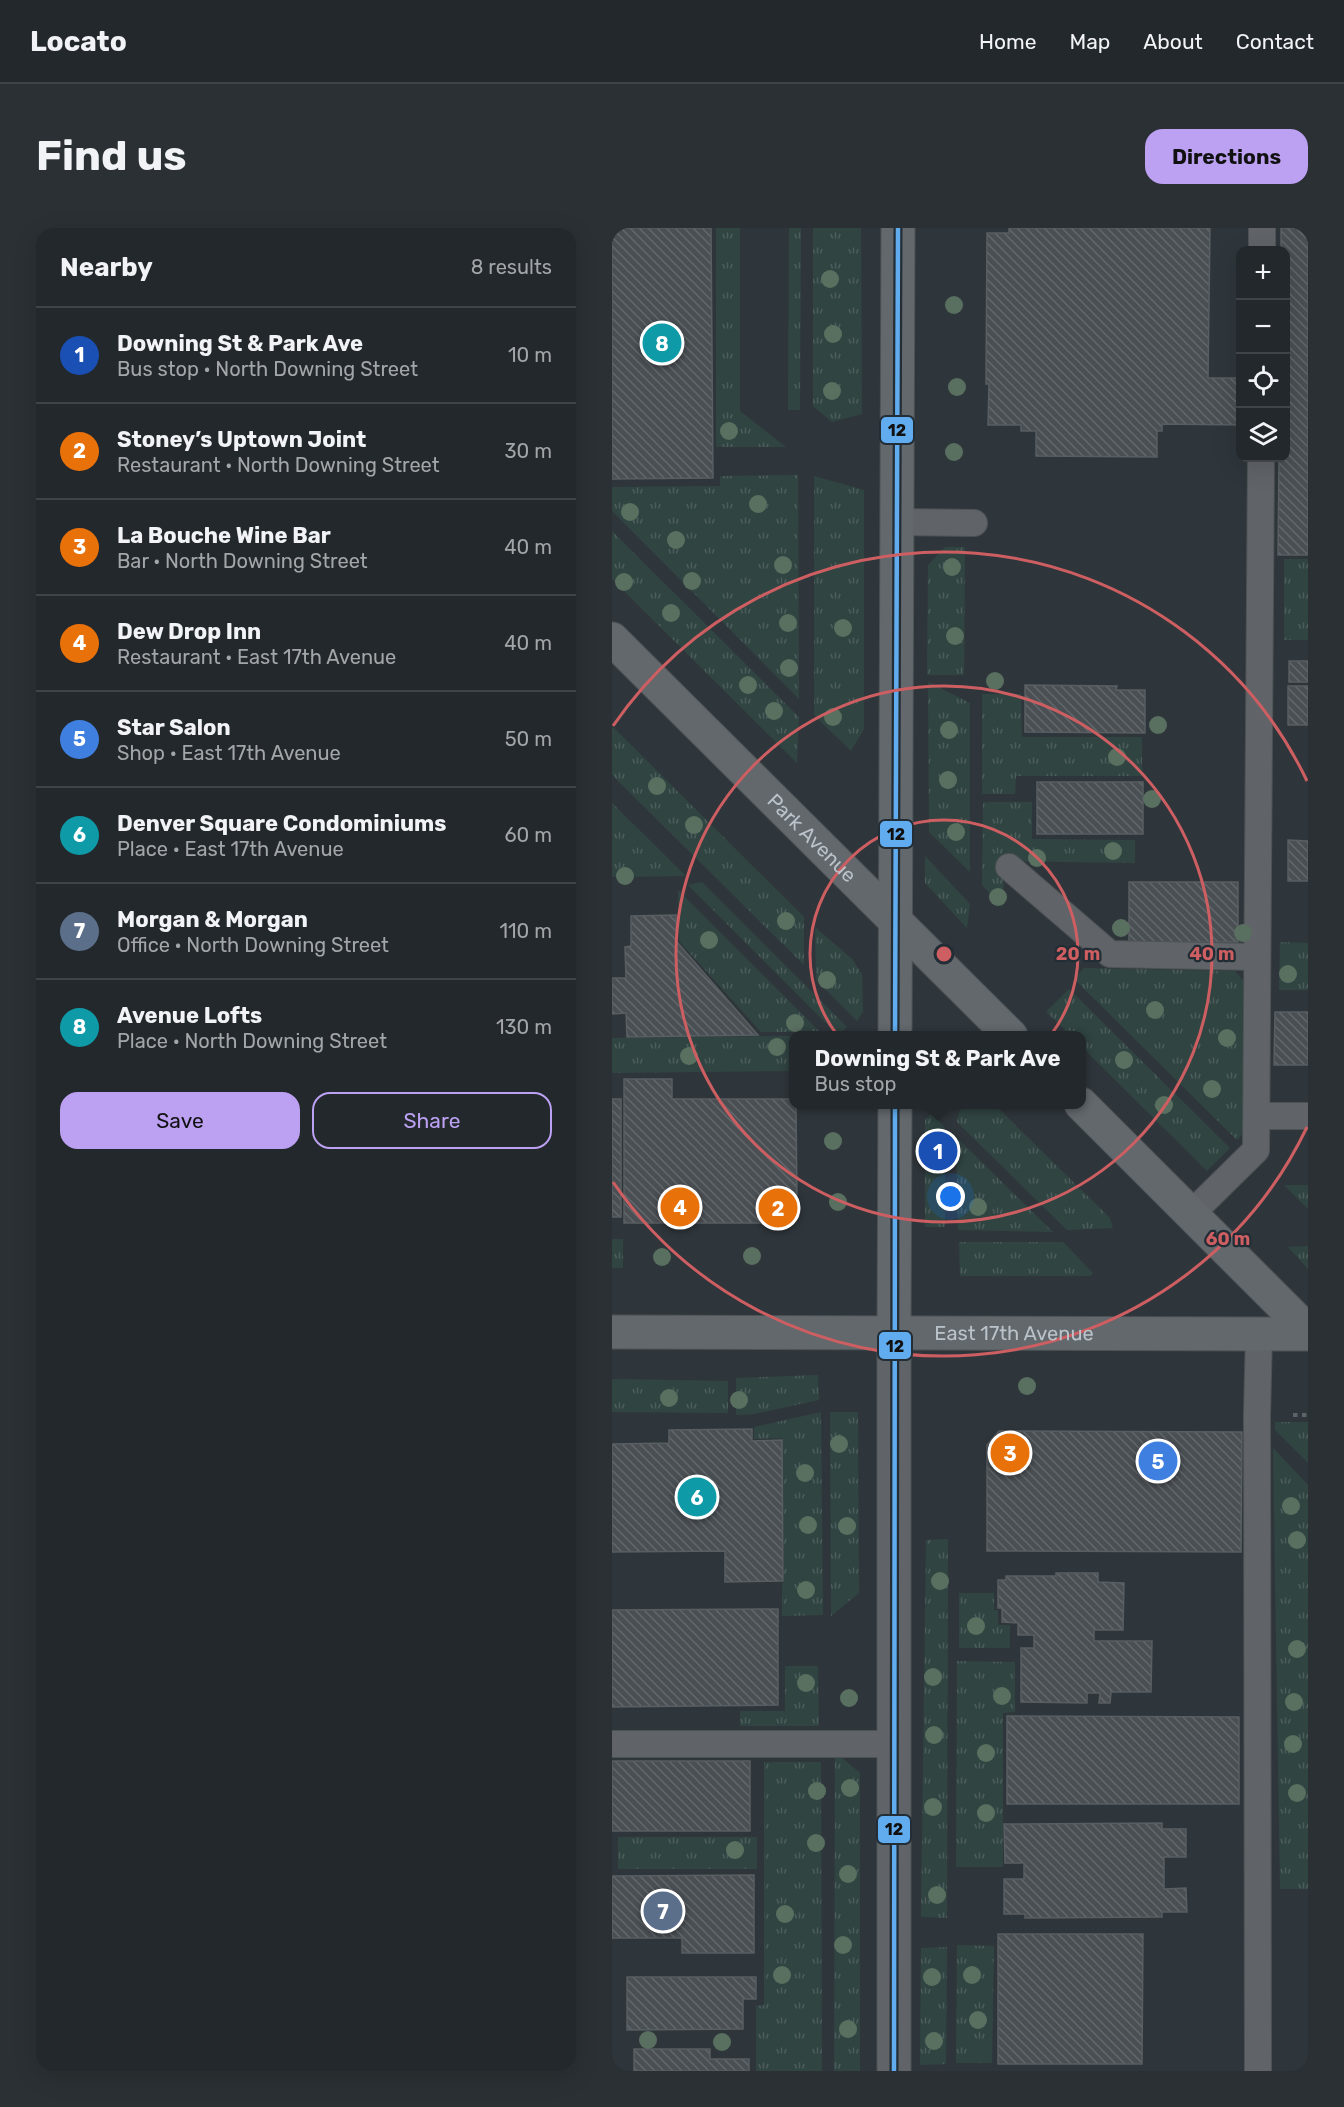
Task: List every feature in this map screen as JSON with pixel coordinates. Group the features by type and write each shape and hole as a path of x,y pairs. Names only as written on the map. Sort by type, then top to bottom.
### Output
{"main road":[{"path":"895,1031 898,228"},
{"name":"Park Avenue","path":"612,639 1007,1031"},
{"path":"894,1333 895,1109"},
{"path":"1086,1109 1308,1333"},
{"name":"East 17th Avenue","path":"612,1332 1259,1335 1308,1333"}],"street":[{"path":"894,1333 894,2071"}],"lane":[{"path":"1262,228 1262,246"},
{"path":"1191,1214 1256,1150 1260,462"},
{"path":"897,522 974,523"},
{"path":"1009,867 1110,954 1257,957"},
{"path":"1257,1116 1308,1116"},
{"path":"1258,2071 1257,1416 1259,1335"},
{"path":"612,1744 894,1744"}],"green space":[{"path":"716,228 740,228 740,411 786,447 716,447"},
{"path":"789,228 801,228 800,410 788,410"},
{"path":"813,228 861,228 862,414 832,422 813,406"},
{"path":"798,475 799,699 612,511 612,487 720,486 720,476"},
{"path":"814,476 864,490 864,729 851,751 814,715"},
{"path":"612,531 799,717 797,763 612,579"},
{"path":"945,547 965,547 964,675 927,675 928,565"},
{"path":"1284,559 1308,559 1308,640 1284,640"},
{"path":"928,682 970,703 970,872 929,832"},
{"path":"982,694 1021,694 1022,737 1142,737 1142,776 1016,776 1015,794 982,794"},
{"path":"612,726 804,917 804,965 612,775"},
{"path":"983,802 1032,802 1032,839 1135,840 1135,863 1004,861 1003,907 982,885"},
{"path":"612,803 686,876 612,877"},
{"path":"925,856 970,904 967,928 925,883"},
{"path":"702,882 847,1027 842,1031 834,1031 688,885"},
{"path":"678,891 819,1031 761,1032 679,941"},
{"path":"815,927 852,959 862,974 863,1012 857,1021 816,980"},
{"path":"1280,942 1308,943 1308,990 1279,990"},
{"path":"1084,968 1235,971 1243,980 1245,1131 1237,1140 1074,979"},
{"path":"1069,989 1230,1148 1207,1171 1086,1051 1086,1031 1067,1031 1046,1012"},
{"path":"789,1036 789,1071 612,1073 612,1038"},
{"path":"963,1109 999,1109 1110,1218 1113,1228 1067,1230 957,1122 959,1111"},
{"path":"932,1113 945,1128 945,1227 925,1227 925,1164 943,1164 943,1140 925,1140 925,1120"},
{"path":"956,1137 1053,1232 958,1230"},
{"path":"1284,1185 1308,1185 1308,1209"},
{"path":"612,1239 623,1239 623,1268 612,1268"},
{"path":"959,1242 1063,1242 1093,1273 1090,1276 960,1276"},
{"path":"1308,1246 1308,1269 1288,1247"},
{"path":"818,1375 819,1400 754,1414 736,1415 736,1378"},
{"path":"612,1379 728,1381 728,1413 612,1412"},
{"path":"821,1412 823,1615 782,1616 782,1583 784,1583 782,1438 754,1439 754,1427"},
{"path":"830,1412 858,1412 859,1593 831,1616"},
{"path":"1275,1422 1308,1422 1308,1463 1275,1430"},
{"path":"1273,1448 1308,1485 1308,1889 1280,1889"},
{"path":"948,1539 947,1918 921,1917 926,1540"},
{"path":"959,1593 994,1593 994,1610 998,1610 998,1625 1010,1625 1010,1648 959,1648"},
{"path":"957,1661 1015,1662 1015,1712 1003,1713 1003,1867 956,1867"},
{"path":"785,1666 818,1666 819,1726 740,1726 740,1711 785,1711"},
{"path":"835,1752 860,1773 860,2071 834,2071"},
{"path":"764,1762 821,1762 822,2071 756,2071 756,2006 764,2005"},
{"path":"618,1837 757,1837 757,1869 618,1869"},
{"path":"957,1945 994,1946 992,2063 956,2063"},
{"path":"947,1947 946,2064 920,2065 921,1948"}],"building":[{"path":"612,228 711,228 713,478 612,479"},
{"path":"1009,228 1210,228 1208,378 1236,378 1236,425 1162,424 1162,431 1157,431 1157,457 1036,456 1036,431 1021,431 1021,425 988,425 987,233 1009,233"},
{"path":"1281,228 1308,228 1308,555 1278,555 1279,462 1290,462 1290,246 1281,246"},
{"path":"1289,661 1308,661 1308,682 1289,682"},
{"path":"1025,685 1117,686 1116,690 1145,690 1145,733 1025,732"},
{"path":"1288,686 1308,686 1308,725 1288,725"},
{"path":"1037,782 1143,782 1143,834 1037,834"},
{"path":"1288,840 1308,841 1308,881 1288,881"},
{"path":"1129,882 1238,882 1238,942 1129,942"},
{"path":"676,915 677,942 758,1035 627,1037 626,1013 612,1014 612,978 626,978 625,947 631,946 631,916"},
{"path":"1275,1012 1308,1012 1308,1065 1274,1065"},
{"path":"624,1079 672,1079 672,1099 789,1099 789,1109 796,1109 797,1203 774,1223 624,1223"},
{"path":"612,1099 621,1099 621,1217 612,1217"},
{"path":"752,1429 752,1441 782,1440 783,1581 725,1582 725,1551 612,1552 612,1444 669,1443 669,1430"},
{"path":"999,1431 1242,1432 1241,1552 987,1551 987,1445"},
{"path":"1056,1573 1098,1573 1098,1582 1124,1583 1123,1630 1094,1630 1094,1641 1152,1641 1151,1692 1111,1692 1110,1703 1099,1703 1100,1693 1087,1693 1087,1703 1021,1702 1021,1648 1034,1648 1034,1635 1018,1635 1018,1623 1002,1622 1002,1608 998,1608 998,1580 1006,1580 1006,1576 1056,1576"},
{"path":"778,1609 778,1705 612,1707 612,1610"},
{"path":"1007,1716 1239,1717 1239,1804 1007,1804"},
{"path":"612,1761 750,1761 750,1831 612,1831"},
{"path":"1162,1823 1162,1829 1186,1829 1186,1857 1164,1857 1164,1889 1186,1888 1187,1912 1162,1912 1162,1917 1025,1918 1025,1914 1004,1914 1004,1879 1024,1879 1024,1863 1005,1863 1004,1824"},
{"path":"754,1875 754,1953 682,1953 682,1938 612,1938 612,1876"},
{"path":"998,1934 1143,1934 1142,2064 998,2064"},
{"path":"627,1977 756,1977 756,1999 743,1999 743,2029 627,2030"},
{"path":"634,2049 710,2049 710,2059 749,2059 749,2071 634,2071"}],"transit line":[{"name":"12","path":"895,1031 898,228"},
{"name":"12","path":"894,2071 895,1109"}],"place":[{"name":"Avenue Lofts","path":"662,343"},
{"name":"Downing St & Park Ave","path":"938,1151"},
{"name":"Dew Drop Inn","path":"680,1207"},
{"name":"Stoney’s Uptown Joint","path":"778,1208"},
{"name":"La Bouche Wine Bar","path":"1010,1453"},
{"name":"Star Salon","path":"1158,1461"},
{"name":"Denver Square Condominiums","path":"697,1497"},
{"name":"Morgan & Morgan","path":"663,1911"}]}
